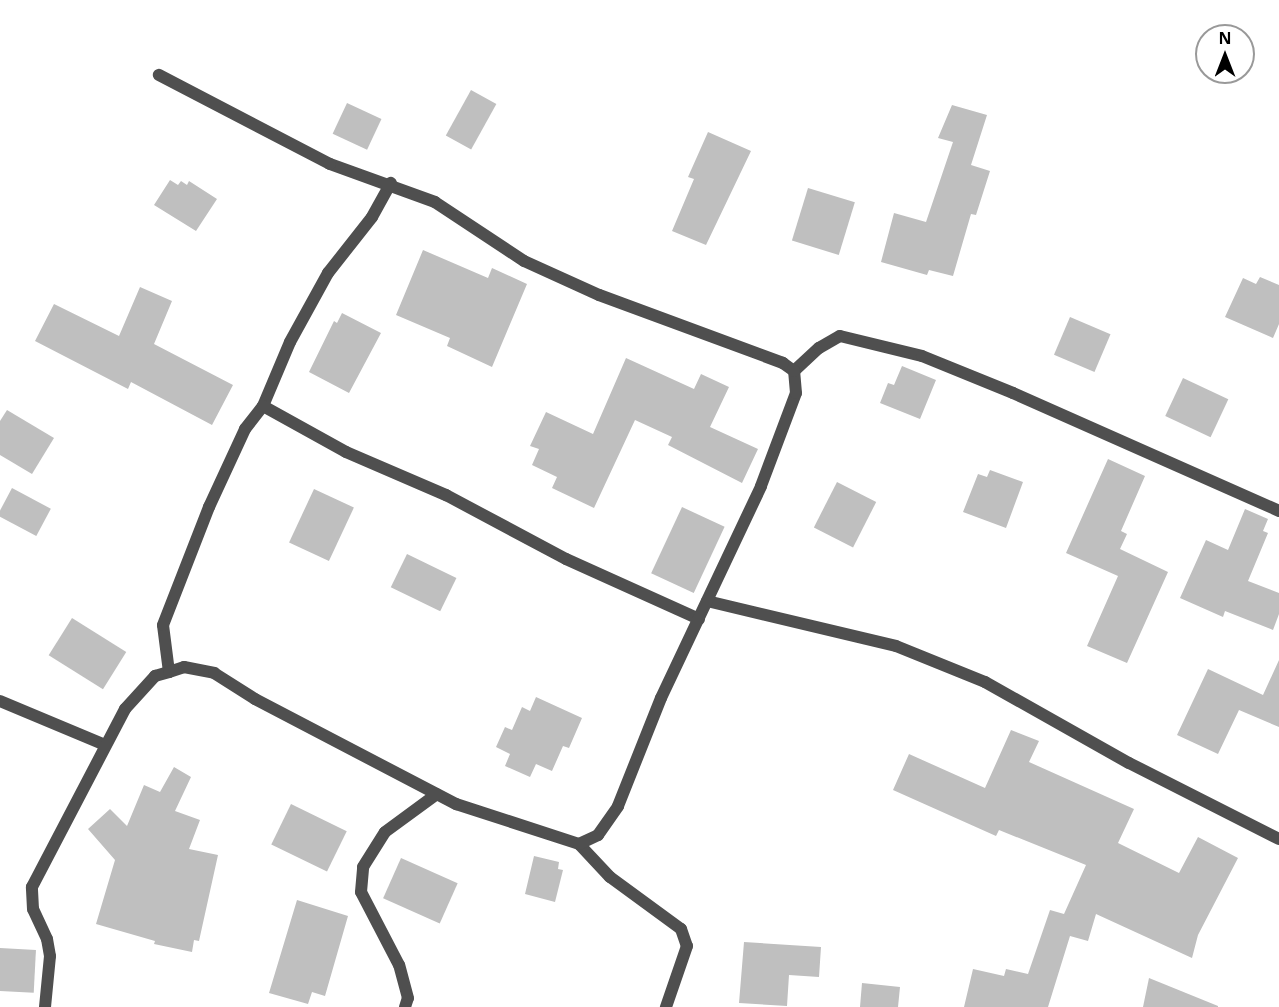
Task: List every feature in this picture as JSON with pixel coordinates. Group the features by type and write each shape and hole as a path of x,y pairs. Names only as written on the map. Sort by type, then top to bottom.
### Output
{"street":[{"path":"159,75 330,164 391,183 435,202 524,261 599,295 749,349 794,371"},
{"path":"169,672 163,625 209,507 245,429 263,406 290,342 328,273 372,217 391,183"},
{"path":"794,371 840,336 922,356 1013,393 1279,511"},
{"path":"579,844 598,835 618,806 661,698 786,424 796,393 794,371"},
{"path":"263,406 346,452 446,495 566,559 699,619"},
{"path":"707,601 896,646 985,682 1129,763 1279,839"},
{"path":"45,1007 50,956 47,939 33,909 32,886 125,709 155,676 184,667 214,673 255,699 436,794 579,844 610,877 681,929 687,946 666,1007"},
{"path":"0,701 105,745"},
{"path":"405,1007 408,998 399,965 361,892 363,867 386,832 436,794"}],"building":[{"path":"471,90 496,104 471,150 446,135"},
{"path":"347,103 381,119 367,150 333,134"},
{"path":"952,105 987,115 971,165 990,171 976,215 971,214 953,276 929,270 927,275 881,262 894,213 926,222 953,142 938,138"},
{"path":"708,132 751,151 706,245 672,231 694,179 688,177"},
{"path":"170,180 178,185 181,181 187,185 189,181 217,199 196,231 154,205"},
{"path":"808,188 855,202 839,255 792,241"},
{"path":"423,250 488,278 492,268 527,284 492,367 447,346 450,338 396,315"},
{"path":"1260,277 1279,285 1279,324 1273,338 1225,317 1243,278 1256,284"},
{"path":"140,287 172,301 154,344 233,385 212,425 131,382 128,389 35,341 54,304 119,336"},
{"path":"342,313 381,333 349,393 309,372 334,321 337,323"},
{"path":"1070,317 1111,334 1094,372 1054,355"},
{"path":"626,358 694,389 701,374 729,387 710,427 758,449 742,483 668,445 672,437 635,420 594,508 552,488 557,477 532,465 539,449 530,446 546,412 593,434"},
{"path":"902,366 936,380 920,419 880,403 888,383 894,385"},
{"path":"1183,378 1228,399 1211,437 1165,416"},
{"path":"7,410 54,438 32,474 0,455 0,421"},
{"path":"1108,459 1145,476 1121,531 1127,534 1120,549 1168,572 1127,663 1087,646 1118,576 1066,553"},
{"path":"990,470 1023,482 1006,528 963,512 978,474 987,477"},
{"path":"837,482 876,502 853,547 814,527"},
{"path":"12,488 51,509 36,536 0,517 0,511"},
{"path":"314,489 354,508 329,561 289,542"},
{"path":"682,507 725,527 694,593 651,573"},
{"path":"1245,509 1268,519 1263,531 1268,533 1248,581 1279,593 1279,614 1273,630 1225,611 1223,617 1180,598 1206,540 1228,550"},
{"path":"407,554 456,578 440,611 391,587"},
{"path":"72,618 126,652 103,689 49,655"},
{"path":"1279,660 1279,727 1239,710 1218,754 1177,735 1208,669 1263,695"},
{"path":"536,697 582,718 569,748 563,746 552,771 536,764 530,777 505,766 510,754 496,747 505,727 512,730 522,707 530,711"},
{"path":"1011,730 1039,741 1029,762 1134,809 1118,843 1179,873 1198,837 1238,858 1198,935 1192,958 1096,914 1088,941 1070,936 1048,1007 964,1007 973,969 1004,976 1006,969 1028,974 1050,910 1064,914 1086,865 999,830 996,836 893,790 909,754 985,788"},
{"path":"174,767 191,777 175,811 200,820 189,849 218,855 199,941 194,940 192,952 154,944 155,941 96,924 115,860 88,829 110,809 127,826 144,785 160,792"},
{"path":"291,804 347,831 327,872 271,844"},
{"path":"534,856 559,862 558,869 563,870 555,902 525,894"},
{"path":"401,858 458,883 440,923 383,898"},
{"path":"297,900 348,916 325,996 312,992 308,1004 269,993"},
{"path":"744,942 821,947 819,977 789,975 787,1006 739,1003"},
{"path":"0,948 36,950 34,993 0,991"},
{"path":"1149,978 1218,1006 1218,1007 1143,1007"},
{"path":"862,983 900,987 898,1007 860,1007"}]}
